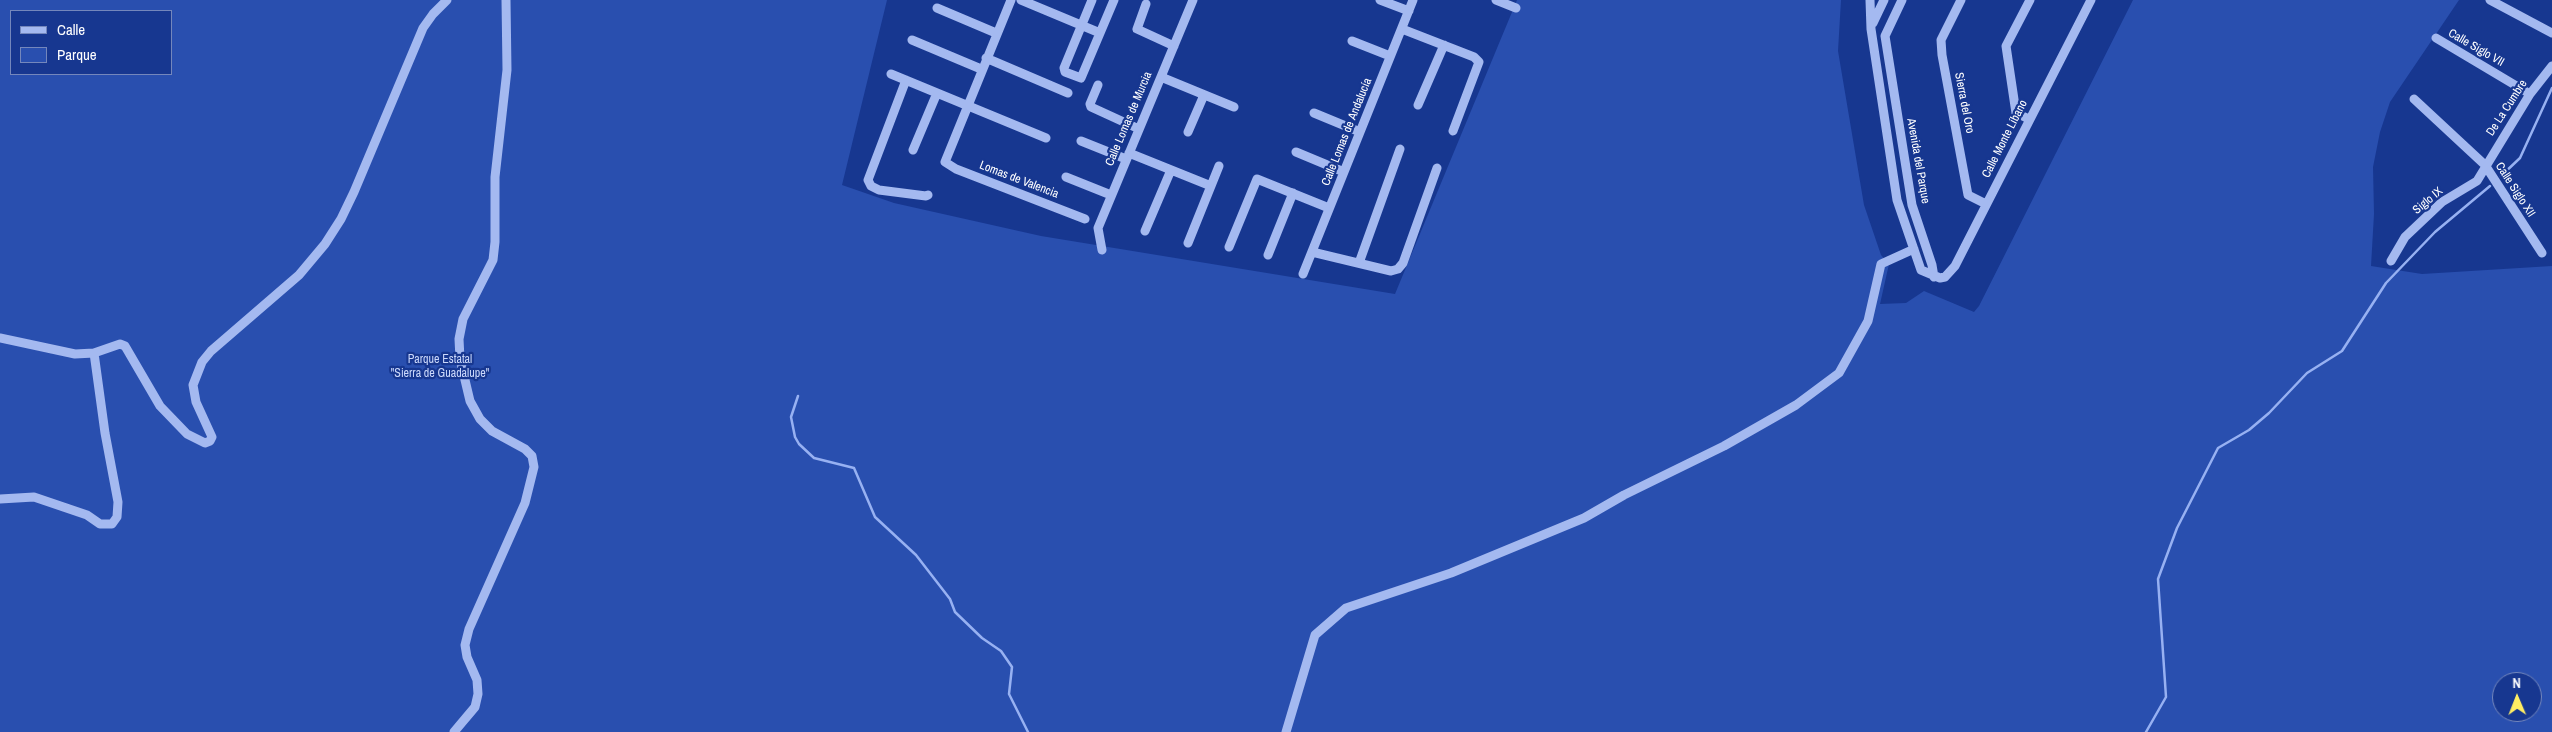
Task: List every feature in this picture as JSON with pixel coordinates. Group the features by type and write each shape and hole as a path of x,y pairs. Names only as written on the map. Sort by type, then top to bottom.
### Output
{"street":[{"path":"0,338 55,351 94,353 120,344 125,346 160,406 187,434 205,443 210,441 212,437 196,402 194,386 202,362 299,275 325,244 341,220 354,192 423,28 433,14 447,0"},
{"path":"454,732 475,707 478,694 477,680 467,657 465,645 469,629 525,503 534,467 532,456 492,431 480,419 470,401 460,359 459,339 463,319 493,260 495,242 495,177 507,70 506,0"},
{"path":"966,105 1011,0"},
{"path":"1021,0 1100,33"},
{"path":"1092,0 1064,68 1065,72 1081,78 1114,0"},
{"name":"Calle Lomas de Murcia","path":"1102,250 1098,228 1194,0"},
{"path":"1380,0 1409,11"},
{"name":"Calle Lomas de Andalucía","path":"1303,274 1413,0"},
{"path":"1496,0 1516,8"},
{"name":"Avenida del Parque","path":"1870,0 1878,77 1897,200 1921,270 1934,277"},
{"path":"1872,28 1874,19 1884,0"},
{"name":"Avenida del Parque","path":"1902,0 1885,36 1912,205 1932,265 1934,277"},
{"name":"Sierra del Oro","path":"1961,0 1941,40 1942,55 1968,195 1986,204"},
{"path":"2029,120 2016,112 2006,46 2030,0"},
{"name":"Calle Monte Líbano","path":"1934,277 1945,277 1951,272 2091,0"},
{"path":"2490,0 2552,33"},
{"path":"1146,4 1137,29 1174,46"},
{"path":"937,8 996,34"},
{"path":"1402,29 1474,58 1479,65 1453,131"},
{"name":"Calle Siglo VII","path":"2436,38 2530,94"},
{"path":"912,40 981,69"},
{"path":"1352,41 1390,56"},
{"path":"1418,105 1444,45"},
{"path":"986,58 1068,93"},
{"name":"De La Cumbre","path":"2485,165 2530,94 2552,66"},
{"path":"891,74 1046,138"},
{"path":"1878,77 1892,75"},
{"path":"1161,77 1234,107"},
{"path":"906,80 868,180 871,186 880,190 928,195"},
{"path":"1098,85 1090,104 1091,107 1139,129"},
{"path":"913,150 937,93"},
{"path":"1188,132 1204,95"},
{"name":"Calle Siglo XII","path":"2414,99 2485,165 2542,253"},
{"name":"Lomas de Valencia","path":"966,105 945,162 1085,219"},
{"path":"1314,113 1360,132"},
{"path":"1081,141 1171,170 1211,186"},
{"path":"1359,264 1400,149"},
{"path":"1296,152 1344,172"},
{"name":"Siglo IX","path":"2391,261 2405,237 2442,202 2477,181 2485,165"},
{"path":"1188,243 1219,166"},
{"path":"1312,252 1391,271 1398,269 1403,263 1437,168"},
{"path":"1145,231 1171,170"},
{"path":"1066,177 1112,195"},
{"path":"1229,247 1255,180 1259,179 1329,208"},
{"path":"1268,255 1293,193"},
{"path":"1286,732 1315,635 1346,608 1451,573 1584,518 1624,495 1724,446 1796,405 1839,373 1868,321 1881,264 1914,249"},
{"path":"0,499 34,496 87,515 100,524 112,524 117,517 118,502 105,433 94,353"}],"green space":[{"name":"Parque Estatal \"Sierra de Guadalupe\"","path":"0,0 887,0 842,185 894,203 1041,236 1395,294 1517,0 1841,0 1838,51 1864,205 1881,255 1889,264 1880,304 1906,303 1924,291 1974,312 1979,306 2133,0 2459,0 2390,102 2380,132 2373,167 2374,214 2371,266 2422,274 2552,266 2552,732 0,732"}],"waterway":[{"path":"2501,176 2520,158 2552,88"},
{"path":"2146,732 2166,697 2158,579 2177,528 2218,448 2249,430 2269,413 2307,373 2342,351 2386,283 2435,232 2490,186"},
{"path":"798,396 791,417 795,437 799,444 814,458 854,468 875,517 916,555 950,599 955,612 982,638 1001,651 1012,667 1009,694 1028,732"}]}
